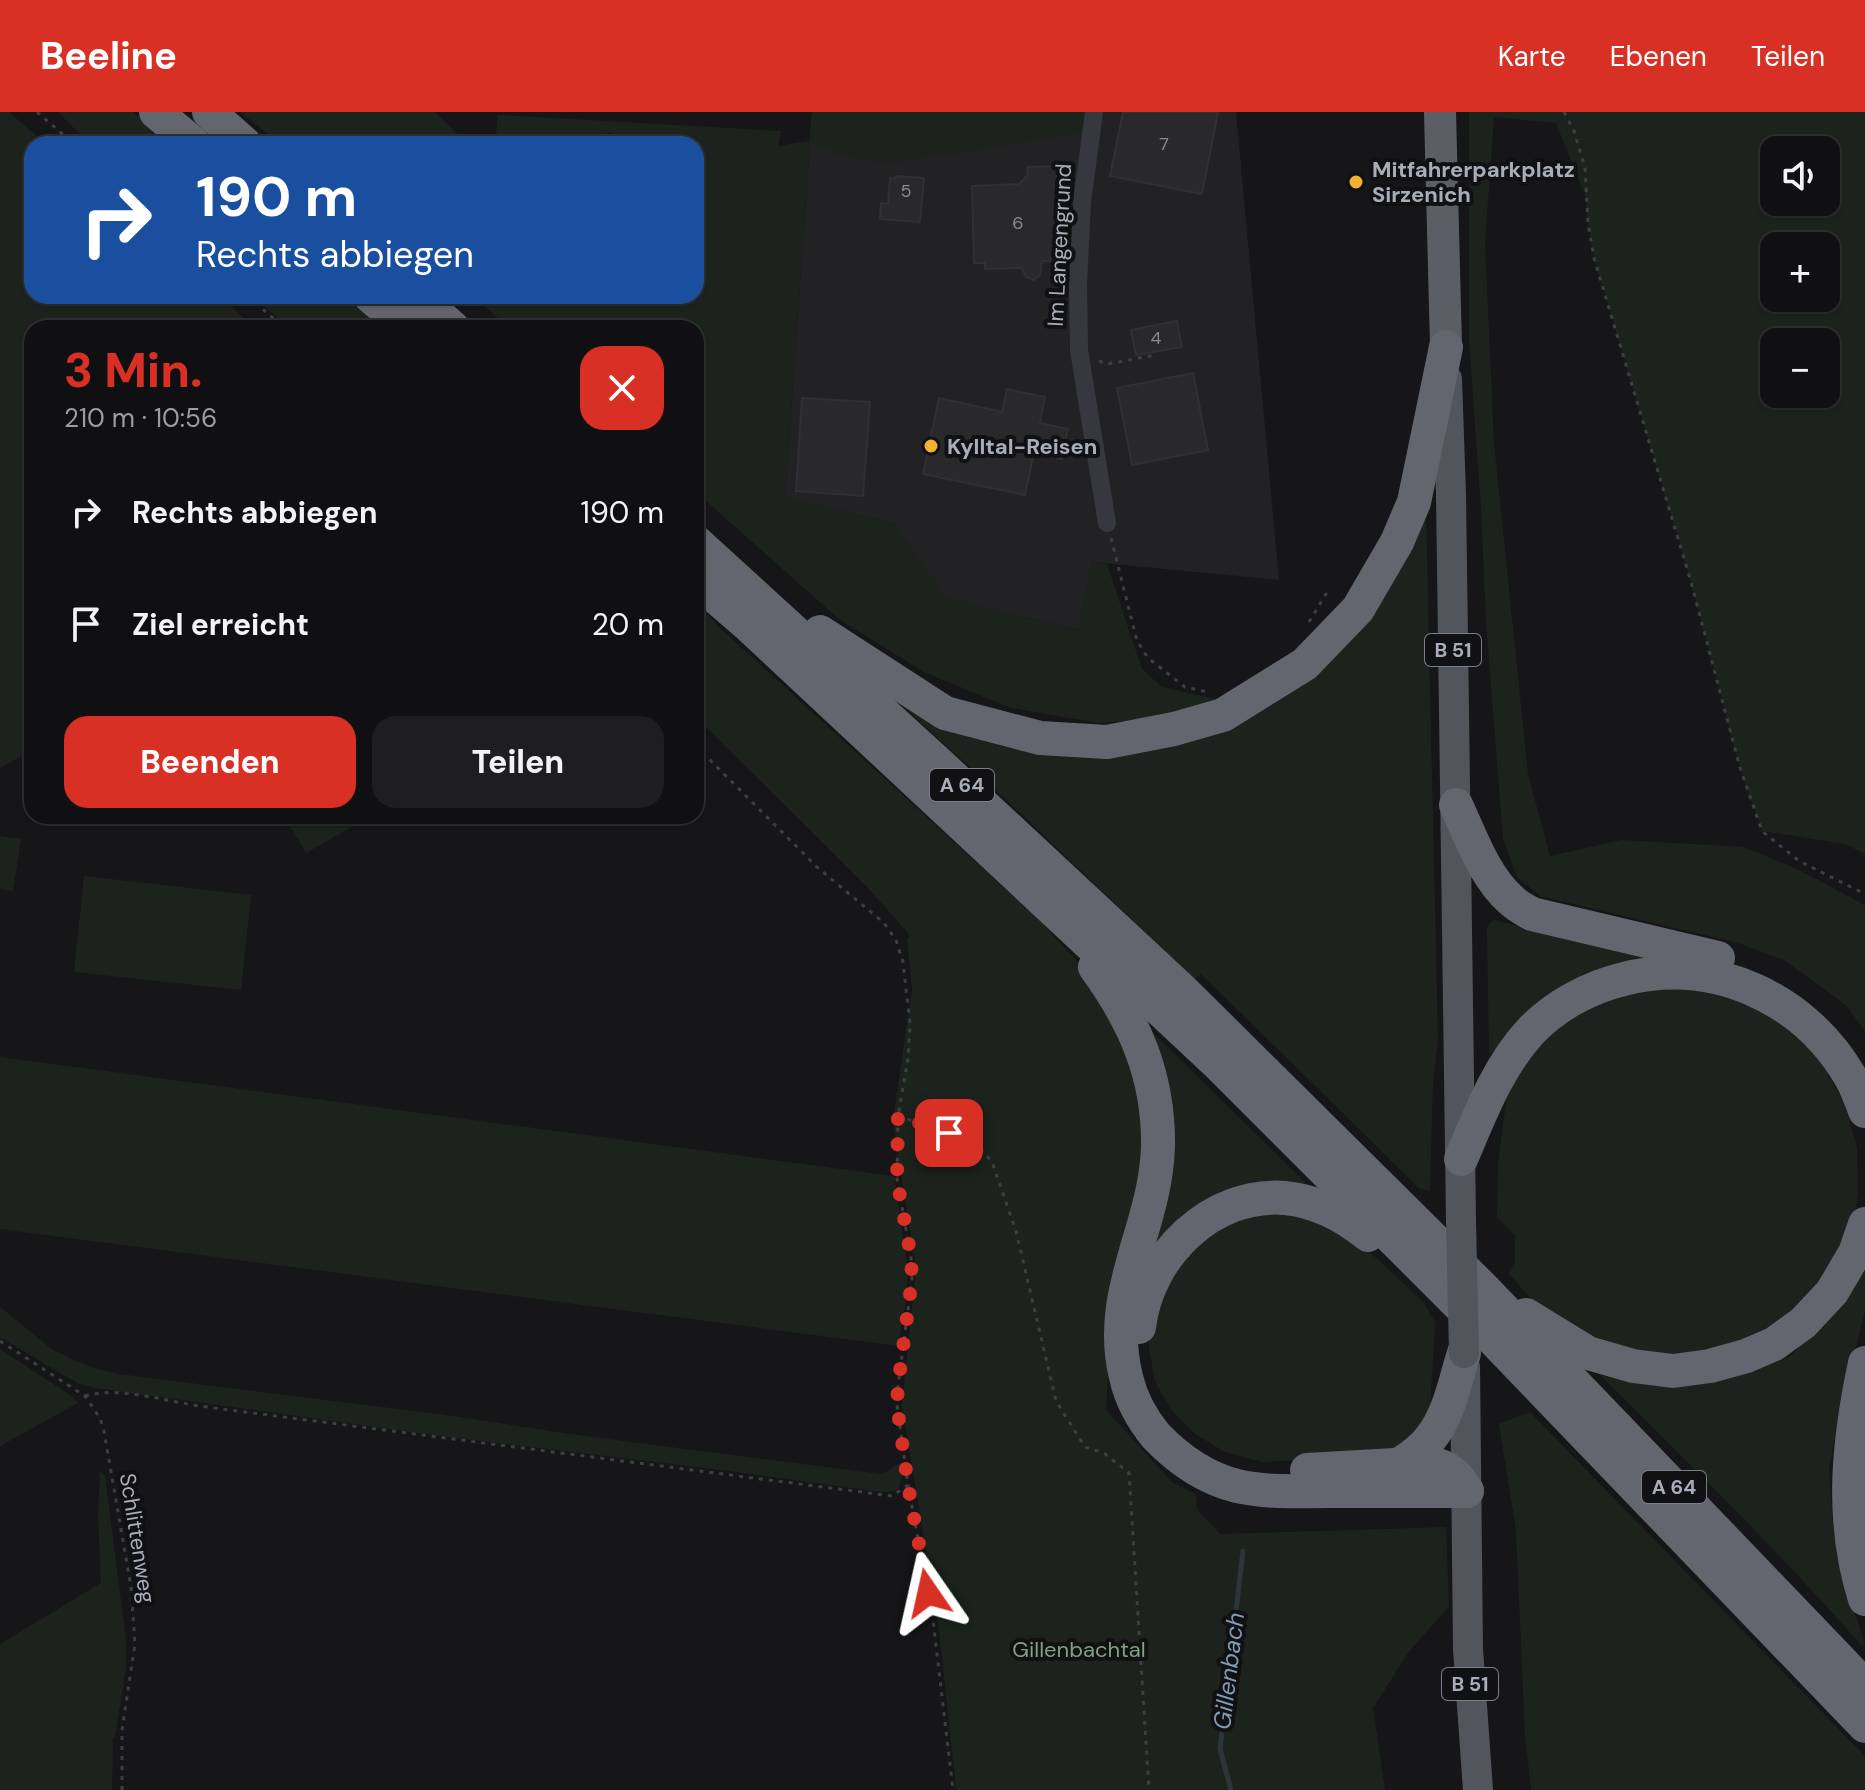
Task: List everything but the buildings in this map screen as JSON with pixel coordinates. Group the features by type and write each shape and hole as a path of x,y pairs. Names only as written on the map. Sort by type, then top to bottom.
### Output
{"highway":[{"path":"156,112 184,136"},
{"path":"209,112 236,136"},
{"name":"B 51","path":"1440,112 1446,347"},
{"path":"379,304 398,320"},
{"path":"426,304 444,320"},
{"path":"739,580 945,713 984,725 1040,738 1107,742 1174,729 1223,715 1305,664 1358,609 1397,542 1414,502 1446,347"},
{"name":"A 64","path":"704,549 1184,992 1484,1289 1861,1713"},
{"name":"A 64","path":"704,587 1216,1062 1477,1344 1861,1713"},
{"path":"1456,805 1487,870 1514,903 1532,914 1715,957 1767,973 1811,1000 1848,1037 1865,1066"},
{"path":"1050,905 1126,1015 1147,1063 1153,1089 1157,1166 1126,1286 1120,1337 1128,1385 1149,1427 1170,1450 1197,1470 1239,1486 1272,1491 1467,1491"},
{"path":"1461,1159 1506,1063 1531,1030 1576,997 1606,983 1645,973 1676,971 1717,977 1760,991 1795,1014 1825,1041 1852,1079 1865,1111"},
{"path":"1400,1464 1423,1447 1438,1427 1477,1344 1354,1224 1329,1210 1282,1198 1243,1203 1221,1210 1188,1233 1157,1271 1140,1314 1138,1339 1150,1389 1181,1433 1215,1456 1265,1470 1438,1464 1451,1471 1467,1491"},
{"path":"1484,1289 1588,1353 1633,1366 1673,1371 1710,1366 1774,1344 1803,1323 1832,1292 1855,1253 1865,1224"},
{"path":"1865,1363 1854,1419 1848,1481 1851,1529 1865,1599"}],"main road":[{"name":"B 51","path":"1446,347 1451,494 1461,1221 1477,1344 1467,1491 1468,1649 1478,1790"}],"street":[{"name":"Im Langengrund","path":"1094,112 1082,202 1079,350 1107,523"}],"path":[{"path":"37,112 65,136"},
{"path":"1564,112 1574,131 1585,168 1588,223 1594,258 1691,582 1740,768 1762,831 1799,861 1865,894"},
{"path":"257,304 275,320"},
{"path":"1079,350 1107,364 1156,355"},
{"path":"1107,523 1137,641 1148,658 1185,687 1211,692"},
{"path":"1306,626 1329,589"},
{"path":"704,754 817,867 884,923 896,940 905,974 910,1024 908,1059 898,1116 897,1179 912,1279 897,1405 933,1620 953,1790"},
{"path":"898,1116 974,1141 992,1162 1016,1231 1056,1401 1085,1447 1104,1453 1129,1473 1149,1790"},
{"name":"Schlittenweg","path":"0,1341 85,1396 100,1418 104,1431 126,1557 135,1644 122,1730 122,1790"},
{"path":"85,1396 100,1392 123,1394 231,1411 892,1496 908,1485"}],"shaded area":[{"path":"812,112 1236,112 1279,580 1092,562 1078,630 946,598 894,523 785,498"}],"green space":[{"path":"0,112 9,112 37,136 24,136 24,304 228,304 246,320 24,320 24,754 0,768"},
{"path":"58,112 133,112 162,136 82,136"},
{"path":"240,112 435,112 460,136 271,136"},
{"path":"812,112 1086,112 1081,133 889,163 844,157 810,141 785,497 894,523 947,598 1077,630 1092,562 1107,564 1142,669 1162,687 1221,700 1159,719 1098,723 1011,708 924,672 840,620 704,499 704,320 500,320 482,304 704,304 704,136 612,136 612,133 602,136 496,136 498,115 781,131 778,146 809,141"},
{"path":"1469,112 1865,112 1865,854 1845,844 1762,831 1740,768 1691,582 1594,258 1586,198 1556,123 1494,117 1485,243 1494,443 1528,774 1550,856 1621,840 1744,847 1799,870 1865,905 1865,1031 1846,1005 1784,960 1738,943 1540,896 1517,877 1503,839 1486,621 1469,340"},
{"path":"262,304 361,304 379,320 280,320"},
{"path":"1426,512 1438,1040 1433,1081 1430,1191 1419,1188 1201,974 1194,979 1016,809 896,700 1006,744 1242,718"},
{"name":"Gillenbachtal","path":"704,609 719,627 1035,916 1092,977 1124,1024 1149,1124 1142,1190 1113,1287 1106,1410 1173,1483 1196,1494 1197,1509 1220,1534 1446,1527 1449,1606 1408,1653 1373,1708 1385,1790 956,1790 939,1630 902,1405 916,1268 893,1121 912,989 909,938 868,888 704,725"},
{"path":"289,824 357,824 306,853"},
{"path":"0,836 21,839 13,891 0,889"},
{"path":"84,876 251,895 241,990 74,972"},
{"path":"1493,920 1654,956 1489,1053 1487,927"},
{"path":"1672,988 1715,993 1737,1000 1776,1020 1823,1066 1845,1105 1857,1148 1855,1214 1841,1256 1785,1324 1703,1360 1611,1353 1534,1302 1509,1274 1515,1262 1515,1235 1497,1218 1498,1165 1508,1086 1550,1033 1586,1009 1628,994"},
{"path":"1146,1026 1317,1194 1297,1192 1160,1250 1147,1239"},
{"path":"0,1057 894,1176 908,1270 898,1346 0,1229"},
{"path":"1283,1208 1348,1235 1424,1303 1435,1322 1427,1426 1389,1456 1262,1462 1225,1452 1195,1434 1173,1412 1155,1382 1149,1347 1149,1313 1159,1279 1211,1225"},
{"path":"1865,1260 1865,1310 1829,1468 1833,1525 1843,1577 1865,1644 1862,1646 1766,1542 1600,1375 1629,1382 1739,1375 1789,1357 1826,1322"},
{"path":"0,1307 53,1350 90,1367 119,1374 880,1474 901,1462 901,1480 896,1491 881,1492 96,1388 79,1384 0,1337"},
{"path":"0,1349 78,1403 0,1446"},
{"path":"1530,1412 1862,1753 1865,1758 1865,1790 1531,1790 1525,1735 1516,1530 1499,1424"},
{"path":"100,1471 105,1476 126,1640 126,1668 113,1738 112,1790 0,1790 0,1644 101,1583"}],"waterway":[{"name":"Gillenbach","path":"1231,1790 1220,1749 1243,1551"}],"place":[{"name":"Mitfahrerparkplatz Sirzenich","path":"1356,182"},
{"name":"Kylltal-Reisen","path":"931,446"}],"route":[{"path":"928,1593 897,1405 912,1279 897,1179 898,1116 949,1133"}]}
